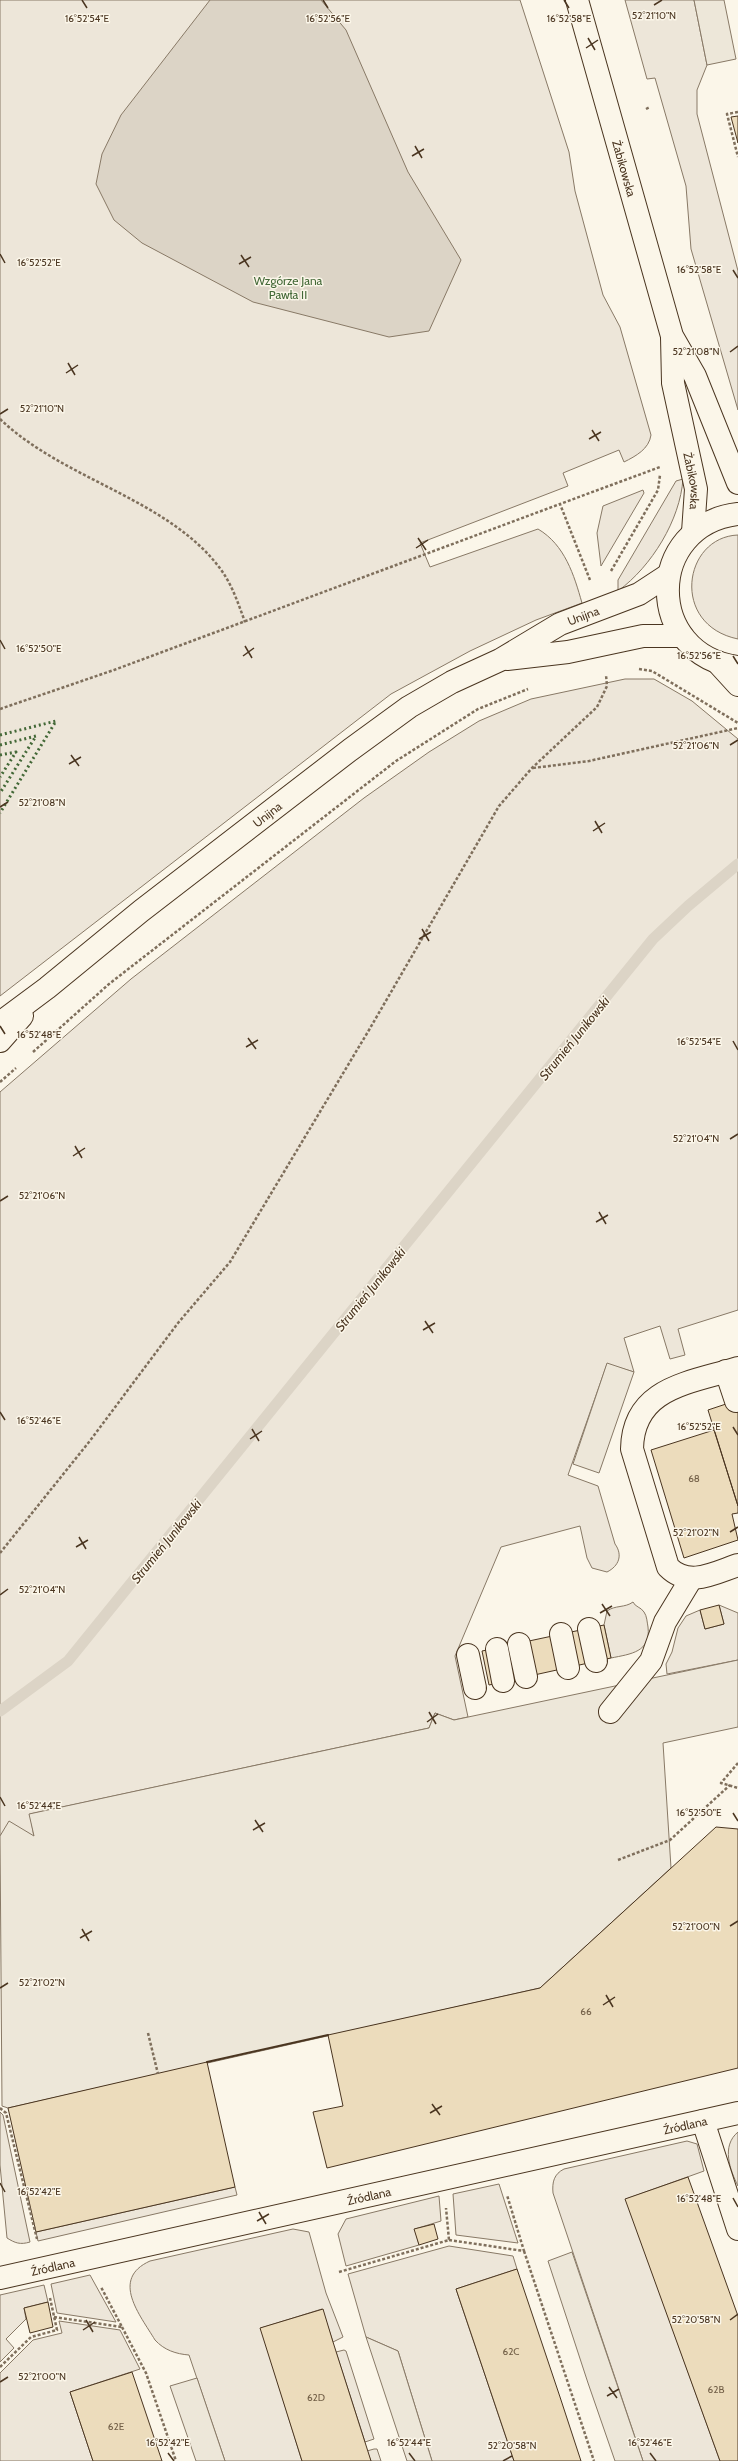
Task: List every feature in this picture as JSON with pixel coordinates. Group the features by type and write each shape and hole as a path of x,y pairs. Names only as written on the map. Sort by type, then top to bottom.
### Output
{"street":[{"name":"Żabikowska","path":"577,0 672,336 695,376 738,483"},
{"name":"Żabikowska","path":"672,336 673,383 696,489 693,532"},
{"path":"738,514 726,515 709,522 693,532 677,552 668,575 667,596 672,618 682,636 698,651 717,662 738,667"},
{"name":"Unijna","path":"0,1023 47,988 141,910 384,724 452,682 500,660 560,624 639,594 668,575"},
{"name":"Unijna","path":"500,660 568,652 644,636 682,636"},
{"path":"717,662 738,685"},
{"name":"Unijna","path":"0,1041 47,988"},
{"path":"736,1401 732,1369 662,1392 642,1411 632,1436 634,1463 664,1559 674,1573 691,1579 738,1565"},
{"path":"610,1712 651,1661 665,1622 691,1579"},
{"path":"589,1629 596,1661"},
{"path":"561,1634 568,1668"},
{"path":"519,1644 526,1677"},
{"path":"497,1649 503,1682"},
{"path":"468,1655 475,1688"},
{"name":"Źródlana","path":"0,2278 738,2113"},
{"path":"703,2121 737,2225"}],"path":[{"path":"646,108 650,107"},
{"path":"738,112 727,114 738,157"},
{"path":"0,419 34,446 68,468 153,512 185,533 201,547 220,568 232,587 245,622"},
{"path":"0,709 71,686 662,466 658,490 610,573"},
{"path":"560,504 591,582 590,588"},
{"path":"633,668 652,671 738,723"},
{"path":"0,1553 89,1442 178,1323 230,1262 366,1037 499,806 532,768 597,707 607,686 605,672 612,671"},
{"path":"29,1056 109,984 396,761 478,709 535,686"},
{"path":"532,768 589,761 738,728"},
{"path":"0,1082 18,1066"},
{"path":"738,1763 721,1783 738,1788"},
{"path":"618,1860 670,1840 730,1785"},
{"path":"148,2033 158,2074"},
{"path":"498,2167 524,2251 594,2461"},
{"path":"444,2179 449,2240"},
{"path":"338,2272 449,2240 524,2251"},
{"path":"98,2283 146,2373 176,2461"},
{"path":"54,2317 122,2327"}],"green space":[{"name":"Wzgórze Jana Pawła II","path":"0,0 520,0 569,152 575,191 603,295 620,327 651,435 645,448 637,455 624,462 619,450 563,473 568,486 420,543 430,567 538,529 555,543 562,552 576,582 582,603 536,620 470,651 391,694 0,996"},
{"path":"625,0 694,0 707,65 697,90 697,114 738,271 738,410 691,249 686,186 655,78 647,79"},
{"path":"683,479 681,495 676,510 662,541 642,569 618,591 618,580 676,481"},
{"path":"643,490 644,493 601,566 597,533 603,506"},
{"path":"738,535 738,639 716,631 702,617 694,600 692,582 696,565 705,550 719,539"},
{"path":"625,679 654,679 692,701 738,739 738,1310 678,1329 685,1355 670,1359 660,1326 624,1338 634,1372 607,1364 568,1475 598,1486 615,1544 619,1552 617,1563 607,1572 592,1568 587,1558 580,1526 501,1547 455,1656 468,1717 454,1720 435,1713 429,1728 30,1814 34,1837 0,1835 0,1092 131,979 364,798 429,752 479,721 531,699"},
{"path":"633,1602 643,1610 646,1615 648,1635 646,1642 643,1647 632,1653 611,1658 604,1625 607,1611"},
{"path":"719,1605 738,1613 738,1660 667,1674 666,1664 672,1652 678,1628 686,1616 700,1610 705,1629 724,1624"},
{"path":"0,2112 3,2115 30,2242 26,2243 18,2243 7,2238 0,2165"},
{"path":"738,2132 738,2186 730,2166 728,2151 733,2138"},
{"path":"687,2141 697,2144 704,2171 626,2199 720,2461 643,2461 553,2193 553,2185 554,2179 558,2173 564,2169"},
{"path":"499,2184 518,2243 456,2235 453,2194"},
{"path":"235,2187 237,2195 38,2241 36,2232"},
{"path":"439,2196 441,2221 415,2229 419,2245 346,2266 338,2234 346,2219"},
{"path":"293,2229 309,2232 326,2293 343,2337 333,2342 322,2309 261,2328 302,2461 225,2461 189,2355 170,2351 155,2340 136,2309 130,2287 132,2277 138,2269 150,2261"},
{"path":"449,2246 513,2256 517,2269 456,2289 514,2461 432,2461 398,2351 366,2337 348,2274"},
{"path":"90,2275 116,2322 57,2313 51,2284"},
{"path":"44,2285 48,2302 24,2308 26,2319 6,2339 14,2348 0,2362 0,2295"},
{"path":"59,2321 120,2330 140,2369 70,2392 93,2461 0,2461 0,2373 33,2340 62,2333"},
{"path":"346,2351 374,2439 365,2442 336,2352"},
{"path":"377,2449 381,2461 371,2461 367,2451"}],"shaded area":[{"path":"210,0 321,0 346,30 408,172 461,260 429,331 389,337 253,302 142,243 114,220 96,184 102,154 121,115"},
{"path":"694,0 724,0 736,59 707,65"},
{"path":"607,1363 634,1372 599,1473 573,1464"},
{"path":"738,1660 738,1727 663,1743 671,1868 540,1988 8,2108 2,2106 0,1836 9,1821 34,1836 29,1814 429,1728 435,1713 454,1720"},
{"path":"572,2252 643,2461 615,2461 588,2383 548,2261"},
{"path":"366,2337 398,2351 432,2461 407,2461"},
{"path":"197,2378 225,2461 196,2461 170,2386"}],"building":[{"path":"738,116 738,143 731,117"},
{"path":"738,1400 738,1506 708,1410"},
{"path":"714,1430 738,1506 738,1513 732,1514 738,1540 684,1558 651,1450"},
{"path":"719,1605 724,1624 705,1629 700,1610"},
{"path":"604,1625 611,1658 489,1685 482,1651"},
{"path":"716,1827 738,1829 738,2068 327,2168 313,2112 343,2106 328,2035 540,1988"},
{"path":"207,2062 235,2187 36,2232 8,2108"},
{"path":"688,2177 738,2316 738,2461 720,2461 625,2199"},
{"path":"434,2224 438,2239 419,2245 414,2229"},
{"path":"517,2269 581,2461 514,2461 456,2289"},
{"path":"48,2302 53,2327 30,2333 24,2308"},
{"path":"323,2309 371,2461 302,2461 260,2328"},
{"path":"132,2372 162,2461 93,2461 70,2392"}],"waterway":[{"name":"Strumień Junikowski","path":"0,1711 68,1661 653,939 688,906 738,864"}],"hedge":[{"path":"0,735 56,721 0,813"},
{"path":"0,745 36,736 0,793"},
{"path":"0,755 16,752 0,777"}],"wall":[{"path":"207,2062 328,2035"}]}
